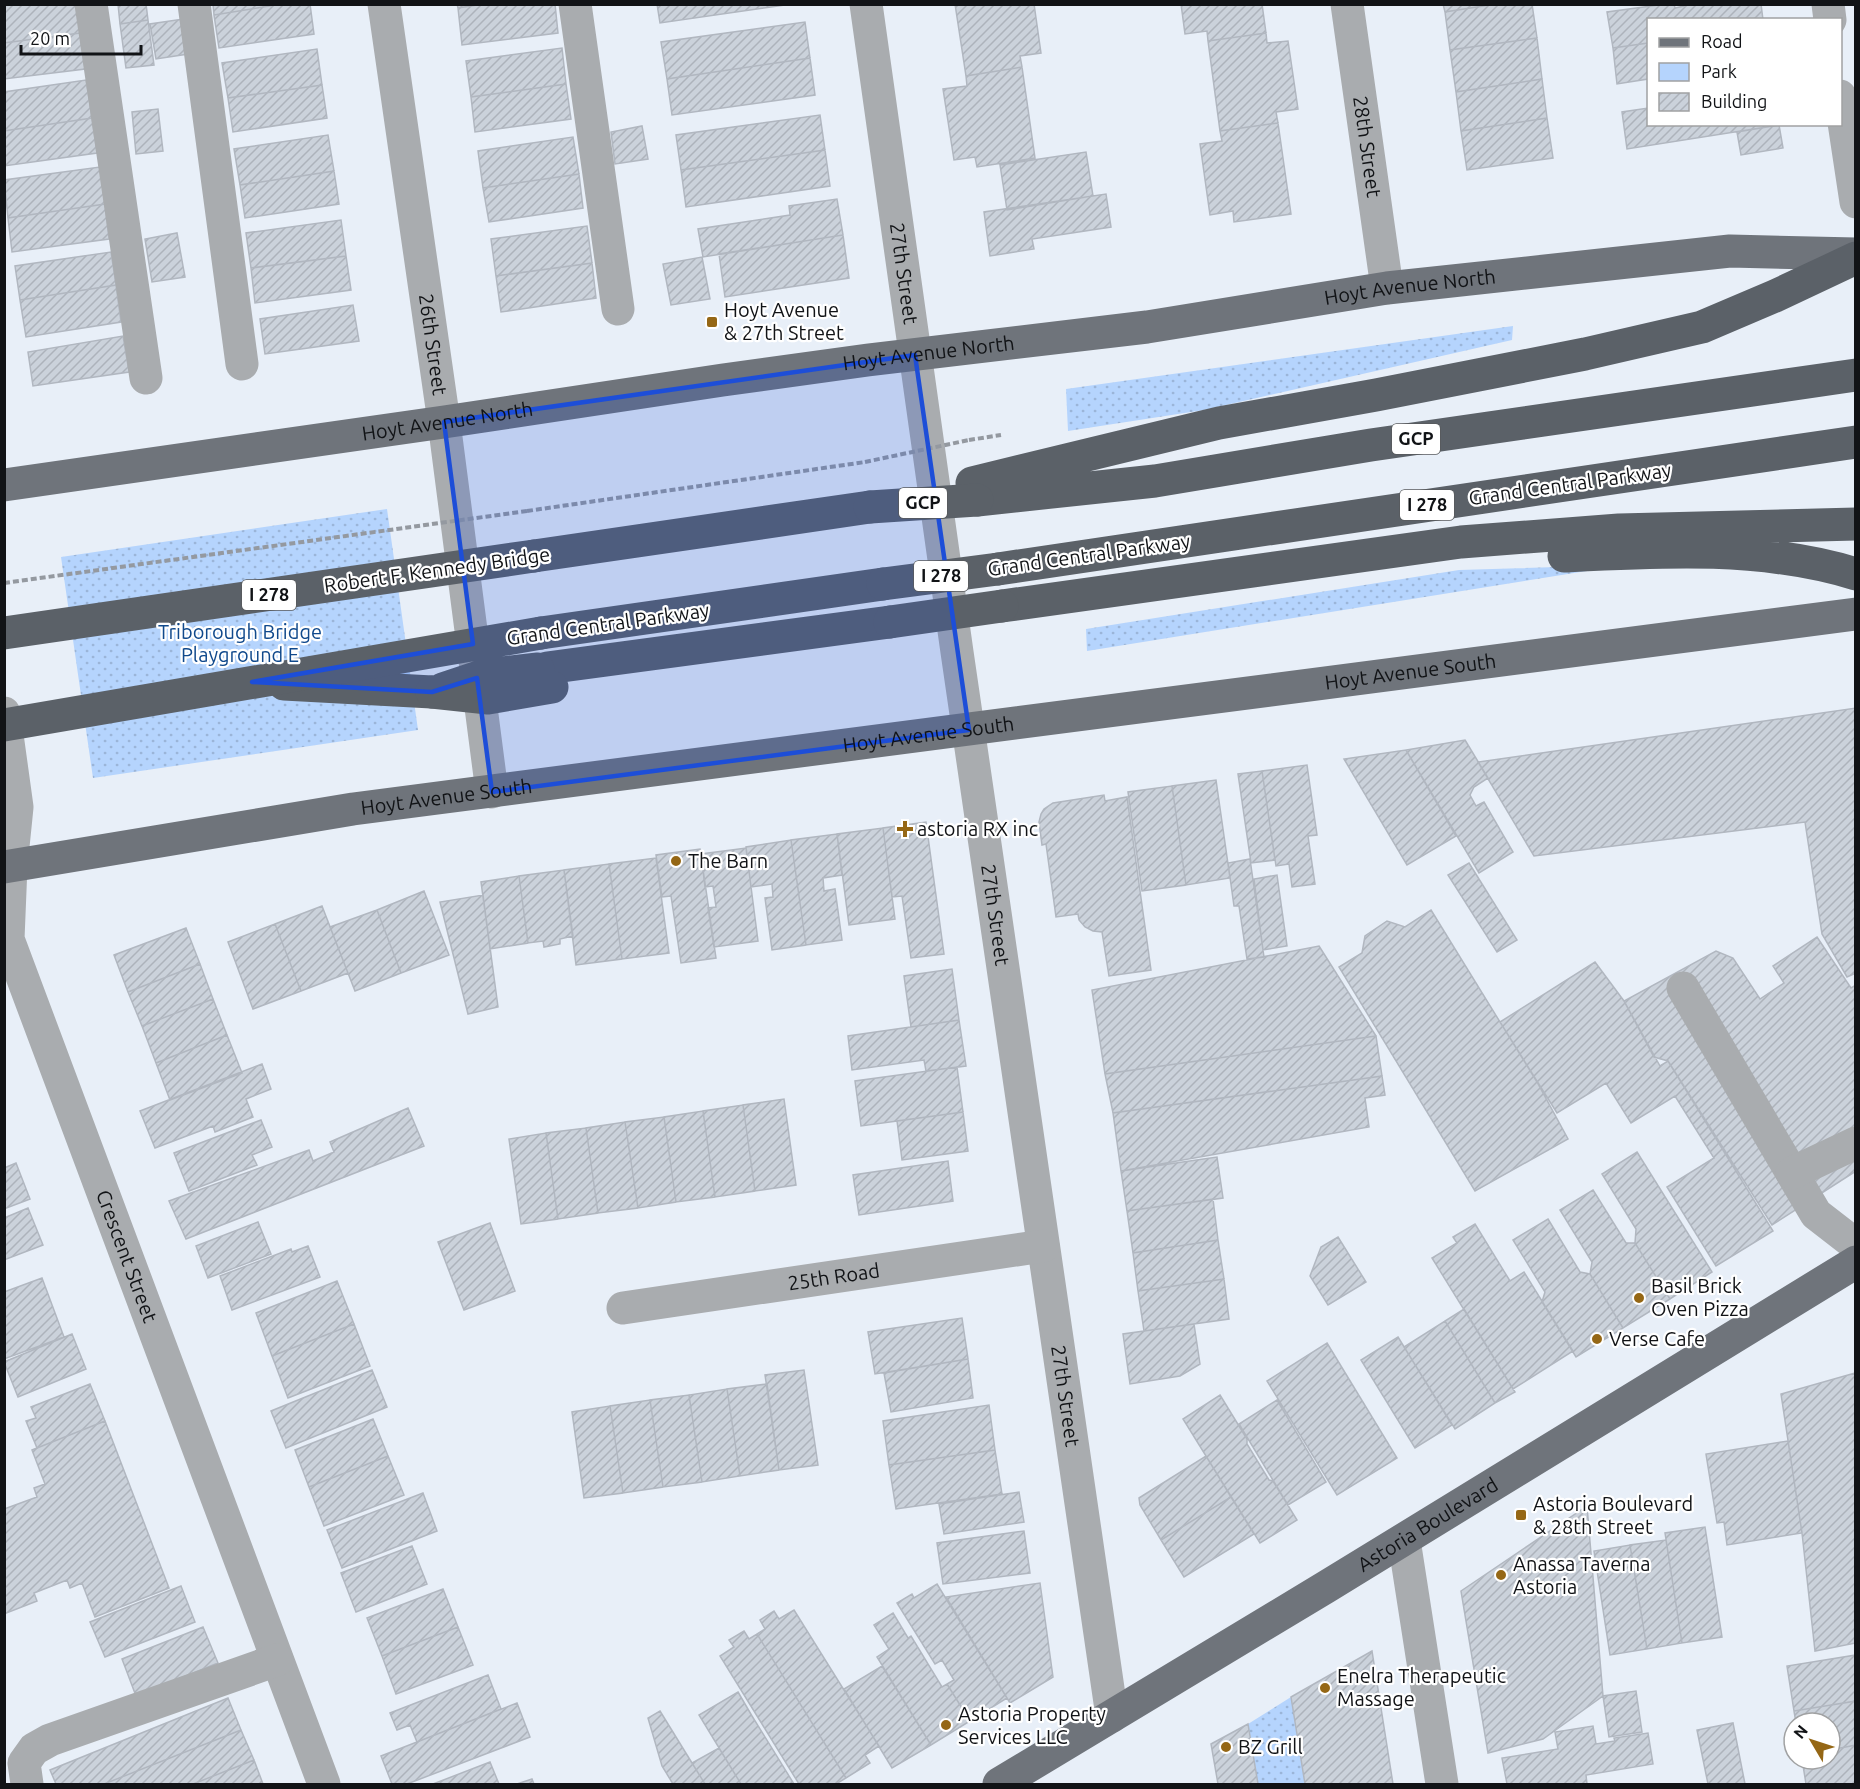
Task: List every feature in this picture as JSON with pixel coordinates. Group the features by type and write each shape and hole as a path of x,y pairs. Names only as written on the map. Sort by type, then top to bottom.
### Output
{"highway":[{"path":"974,491 1219,423 1585,354 1702,327 1775,297 1856,256"},
{"name":"GCP","path":"870,507 974,491 1155,482 1371,445 1856,375"},
{"name":"Grand Central Parkway","path":"252,682 541,633 998,569 1856,442"},
{"name":"Robert F. Kennedy Bridge","path":"4,633 870,507"},
{"path":"252,682 432,692 488,699 550,677 1004,617 1461,542 1619,530 1856,524"},
{"path":"1004,617 1486,560 1635,552 1700,552 1768,557 1828,565 1856,573"},
{"name":"I 278","path":"4,725 252,682"}],"main road":[{"name":"Hoyt Avenue North","path":"4,485 723,380 1147,327 1387,288 1730,251 1856,256"},
{"name":"Hoyt Avenue South","path":"8,867 353,809 1856,614"},
{"name":"Astoria Boulevard","path":"999,1785 1856,1263"}],"street":[{"path":"91,4 146,378"},
{"path":"194,4 242,364"},
{"name":"26th Street","path":"384,4 444,422 492,792"},
{"path":"575,4 618,309"},
{"name":"27th Street","path":"866,4 1112,1716"},
{"name":"28th Street","path":"1347,4 1387,288"},
{"path":"1842,109 1856,202"},
{"name":"Crescent Street","path":"4,713 17,807 8,867 8,939 324,1785"},
{"path":"1683,988 1816,1214 1856,1245"},
{"path":"1792,1173 1856,1143"},
{"name":"25th Road","path":"623,1308 1043,1246"},
{"path":"1404,1540 1442,1785"},
{"path":"27,1785 24,1763 34,1749 50,1740 277,1660"}],"path":[{"path":"4,584 527,512 865,462 1004,434"}],"highlighted area":[{"path":"915,355 969,730 492,792 477,678 432,692 252,682 473,644 444,422"}],"green space":[{"path":"1513,326 1512,340 1204,410 1068,431 1066,389"},
{"name":"Triborough Bridge Playground E","path":"387,509 418,730 93,778 61,557"},
{"path":"1624,565 1087,651 1086,629 1459,570"},
{"path":"1291,1697 1305,1784 1258,1784 1248,1724"}],"building":[{"path":"76,4 80,33 4,43 4,6"},
{"path":"118,4 146,4 148,20 120,24"},
{"path":"213,4 282,4 214,15"},
{"path":"282,4 310,4 314,34 219,48 214,15"},
{"path":"457,4 484,4 458,8"},
{"path":"484,4 555,4 558,33 462,45 458,8"},
{"path":"657,4 792,4 660,23"},
{"path":"955,4 1034,4 1041,53 1020,56 1022,67 966,76"},
{"path":"1181,4 1262,4 1266,33 1208,41 1207,31 1185,34"},
{"path":"1443,4 1496,4 1445,12"},
{"path":"1496,4 1532,4 1537,38 1450,50 1445,12"},
{"path":"1666,4 1674,4 1675,8 1693,4 1761,4 1763,18 1647,18 1647,43 1613,48 1607,12"},
{"path":"183,19 188,54 156,59 150,24"},
{"path":"148,20 154,65 126,68 120,24"},
{"path":"805,22 810,58 667,79 661,42"},
{"path":"80,33 85,69 4,79 4,43"},
{"path":"1266,33 1267,43 1288,41 1298,109 1276,112 1278,123 1220,131 1208,41"},
{"path":"1537,38 1542,79 1456,92 1450,50"},
{"path":"1647,43 1647,79 1617,84 1613,48"},
{"path":"562,48 566,84 471,97 466,61"},
{"path":"317,49 322,85 228,98 222,63"},
{"path":"810,58 815,95 672,115 667,79"},
{"path":"1022,67 1035,158 977,167 975,157 954,160 943,89 967,86 966,76"},
{"path":"1542,79 1547,118 1461,131 1456,92"},
{"path":"86,80 92,118 4,131 4,92"},
{"path":"566,84 571,119 475,132 471,97"},
{"path":"322,85 327,118 233,132 228,98"},
{"path":"1647,108 1647,126 1773,126 1627,149 1622,112"},
{"path":"158,109 163,151 136,154 132,112"},
{"path":"820,115 825,150 681,170 676,135"},
{"path":"92,118 97,153 4,166 4,131"},
{"path":"1547,118 1553,158 1467,170 1461,131"},
{"path":"1278,123 1291,214 1234,222 1233,211 1210,215 1200,144 1222,141 1220,131"},
{"path":"642,126 648,159 615,164 611,132"},
{"path":"1779,126 1783,148 1741,155 1737,132"},
{"path":"328,135 334,171 240,185 234,149"},
{"path":"573,137 579,174 483,188 478,151"},
{"path":"825,150 830,186 686,207 681,170"},
{"path":"1086,152 1093,196 1007,210 1000,165"},
{"path":"100,167 105,204 8,218 4,180"},
{"path":"334,171 339,204 245,218 240,185"},
{"path":"579,174 583,208 489,222 483,188"},
{"path":"1106,194 1111,227 1032,239 1034,249 990,256 984,212"},
{"path":"837,199 843,235 703,257 698,229 790,215 789,206"},
{"path":"105,204 109,239 12,252 8,218"},
{"path":"341,220 346,256 251,268 246,233"},
{"path":"587,226 592,263 496,276 491,239"},
{"path":"177,233 185,277 152,282 145,239"},
{"path":"843,235 849,278 725,297 719,254"},
{"path":"111,252 116,285 20,300 15,266"},
{"path":"346,256 351,290 255,303 251,268"},
{"path":"702,257 710,299 671,305 663,264"},
{"path":"592,263 596,298 501,312 496,276"},
{"path":"116,285 121,322 26,337 20,300"},
{"path":"353,305 359,341 265,354 260,319"},
{"path":"123,336 129,372 33,386 28,352"},
{"path":"1856,708 1856,973 1847,977 1822,934 1805,822 1534,856 1478,762"},
{"path":"1465,740 1488,778 1474,787 1470,795 1476,806 1484,802 1513,852 1479,873 1406,750"},
{"path":"1406,750 1456,836 1407,865 1344,759"},
{"path":"1307,765 1317,835 1308,836 1315,884 1292,887 1289,864 1276,866 1262,771"},
{"path":"1262,771 1275,860 1251,863 1238,774"},
{"path":"1216,780 1230,878 1186,885 1172,786"},
{"path":"1172,786 1186,885 1142,891 1128,792"},
{"path":"1104,795 1105,801 1127,797 1151,970 1109,976 1102,932 1085,927 1079,920 1078,914 1056,917 1046,844 1042,845 1039,822 1041,814 1053,803"},
{"path":"926,822 944,954 911,958 902,896 892,897 883,828"},
{"path":"883,828 895,919 849,925 837,834"},
{"path":"837,834 842,875 823,878 824,891 835,889 842,940 806,945 791,840"},
{"path":"791,840 806,945 772,950 765,898 773,897 772,884 751,887 746,847"},
{"path":"746,848 758,941 714,947 708,908 716,907 713,886 705,887 701,854"},
{"path":"700,849 716,958 681,963 671,896 662,897 656,855"},
{"path":"656,858 669,953 622,959 609,864"},
{"path":"1250,859 1264,957 1247,959 1239,906 1234,906 1228,863"},
{"path":"1469,863 1517,940 1497,952 1448,875"},
{"path":"609,864 622,959 576,965 564,870"},
{"path":"564,870 573,936 560,939 560,944 544,947 543,941 528,943 519,876"},
{"path":"1277,875 1287,946 1263,950 1254,879"},
{"path":"519,876 528,943 490,949 481,882"},
{"path":"424,891 449,955 401,973 377,910"},
{"path":"483,895 498,1007 468,1014 440,902"},
{"path":"322,906 348,973 301,991 275,924"},
{"path":"377,910 401,973 355,991 330,927"},
{"path":"1431,910 1537,1082 1568,1139 1475,1191 1339,967 1362,953 1365,936 1387,921 1405,927"},
{"path":"275,924 301,991 253,1009 228,942"},
{"path":"186,928 200,964 128,992 114,955"},
{"path":"1817,937 1851,988 1856,985 1856,1171 1772,1225 1668,1061 1654,1057 1624,1001 1716,951 1733,958 1760,999 1784,983 1773,966"},
{"path":"1319,946 1376,1036 1105,1074 1092,990"},
{"path":"1595,962 1624,1001 1660,1066 1668,1061 1773,1231 1716,1266 1667,1187 1714,1158 1675,1096 1631,1123 1606,1083 1557,1113 1500,1022"},
{"path":"200,964 213,999 142,1026 128,992"},
{"path":"952,969 959,1020 911,1027 904,976"},
{"path":"213,999 227,1035 156,1063 142,1026"},
{"path":"959,1020 966,1066 926,1071 924,1060 852,1070 848,1036"},
{"path":"227,1035 242,1073 170,1100 156,1063"},
{"path":"1376,1036 1382,1076 1113,1113 1105,1074"},
{"path":"262,1064 271,1089 246,1099 253,1117 215,1132 213,1126 155,1148 140,1111"},
{"path":"957,1067 963,1112 861,1126 855,1081"},
{"path":"1382,1076 1385,1095 1365,1098 1369,1127 1121,1171 1113,1113"},
{"path":"784,1099 796,1185 755,1191 743,1105"},
{"path":"743,1105 755,1191 715,1197 703,1111"},
{"path":"408,1108 424,1146 186,1239 169,1201 309,1150 313,1161 334,1152 330,1142"},
{"path":"703,1111 715,1197 676,1202 664,1117"},
{"path":"963,1112 968,1151 902,1160 897,1121"},
{"path":"664,1117 676,1202 638,1208 625,1122"},
{"path":"261,1120 272,1147 252,1155 257,1165 189,1191 174,1153"},
{"path":"625,1122 638,1208 598,1213 586,1128"},
{"path":"586,1128 598,1213 558,1219 546,1133"},
{"path":"546,1133 558,1219 521,1224 509,1139"},
{"path":"1637,1152 1712,1272 1670,1299 1635,1243 1636,1229 1602,1174"},
{"path":"1217,1157 1223,1198 1127,1211 1121,1171"},
{"path":"948,1161 953,1201 859,1215 853,1175"},
{"path":"16,1163 30,1199 4,1209 4,1168"},
{"path":"1593,1190 1626,1243 1635,1243 1670,1299 1623,1328 1590,1274 1592,1262 1560,1210"},
{"path":"1213,1199 1218,1240 1133,1253 1127,1211"},
{"path":"28,1208 43,1245 4,1260 4,1218"},
{"path":"1548,1219 1580,1272 1590,1274 1623,1328 1576,1357 1542,1302 1545,1292 1513,1240"},
{"path":"258,1222 271,1254 208,1278 196,1246"},
{"path":"490,1223 515,1291 464,1310 438,1242"},
{"path":"1475,1224 1510,1281 1524,1272 1573,1351 1513,1389 1432,1258 1457,1243 1453,1237"},
{"path":"1338,1237 1366,1282 1328,1305 1310,1276 1321,1247"},
{"path":"1218,1240 1224,1279 1138,1291 1133,1253"},
{"path":"308,1246 320,1277 232,1310 220,1276 291,1249 292,1252"},
{"path":"42,1278 64,1337 4,1359 4,1292"},
{"path":"1224,1279 1229,1319 1144,1331 1138,1291"},
{"path":"337,1281 354,1324 272,1356 256,1313"},
{"path":"1464,1309 1515,1392 1495,1403 1445,1321"},
{"path":"962,1318 968,1359 875,1374 868,1332"},
{"path":"1445,1321 1495,1403 1455,1429 1404,1347"},
{"path":"354,1324 370,1366 288,1398 272,1356"},
{"path":"1194,1324 1200,1364 1180,1376 1130,1384 1123,1334"},
{"path":"72,1334 86,1369 18,1397 4,1362"},
{"path":"1398,1337 1452,1425 1415,1448 1361,1360"},
{"path":"1327,1343 1397,1458 1337,1495 1267,1381"},
{"path":"968,1359 973,1398 891,1412 884,1373"},
{"path":"372,1370 387,1407 286,1448 271,1411"},
{"path":"804,1370 818,1465 779,1470 765,1375"},
{"path":"1855,1373 1856,1643 1815,1651 1802,1533 1781,1394"},
{"path":"90,1384 105,1421 37,1448 26,1421 36,1418 31,1407"},
{"path":"767,1384 779,1470 740,1476 727,1389"},
{"path":"727,1389 740,1476 702,1482 689,1395"},
{"path":"689,1395 702,1482 663,1487 650,1400"},
{"path":"1220,1395 1269,1480 1273,1481 1297,1520 1260,1543 1183,1419"},
{"path":"650,1400 663,1487 623,1493 610,1406"},
{"path":"1277,1400 1326,1482 1288,1505 1239,1424"},
{"path":"989,1405 995,1450 889,1465 883,1421"},
{"path":"610,1406 623,1493 584,1498 572,1412"},
{"path":"373,1419 388,1456 309,1487 295,1450"},
{"path":"105,1421 169,1588 95,1617 82,1583 70,1588 67,1580 34,1593 37,1601 4,1614 4,1509 37,1497 34,1488 45,1484 32,1450"},
{"path":"1788,1441 1802,1533 1727,1545 1724,1522 1717,1523 1706,1454"},
{"path":"995,1450 1002,1494 896,1509 889,1465"},
{"path":"388,1456 404,1495 324,1526 309,1487"},
{"path":"1206,1456 1231,1497 1161,1540 1140,1505 1139,1498"},
{"path":"1019,1492 1024,1522 944,1534 939,1504"},
{"path":"423,1493 437,1531 342,1568 327,1530"},
{"path":"1231,1497 1254,1534 1184,1577 1161,1540"},
{"path":"1587,1506 1603,1696 1543,1739 1488,1753 1461,1591"},
{"path":"1705,1527 1722,1637 1682,1643 1665,1533"},
{"path":"1024,1531 1030,1573 943,1584 937,1543"},
{"path":"1666,1540 1682,1643 1647,1649 1630,1545"},
{"path":"1630,1545 1647,1649 1610,1655 1594,1551"},
{"path":"412,1546 427,1584 356,1612 341,1573"},
{"path":"1040,1583 1053,1677 1010,1703 946,1597"},
{"path":"937,1584 1007,1698 970,1721 947,1684 954,1680 942,1660 935,1664 897,1603 912,1594 914,1598"},
{"path":"181,1586 195,1622 105,1657 90,1622"},
{"path":"443,1589 458,1627 382,1656 367,1618"},
{"path":"794,1610 879,1746 865,1755 870,1763 846,1778 757,1634 765,1629 760,1620 774,1611 779,1619"},
{"path":"893,1613 908,1638 911,1636 942,1687 947,1684 970,1721 931,1745 877,1657 889,1649 874,1625"},
{"path":"203,1627 218,1663 136,1696 122,1659"},
{"path":"458,1627 473,1665 396,1694 382,1656"},
{"path":"744,1631 749,1639 757,1634 846,1778 836,1784 799,1784 720,1656 734,1647 729,1640"},
{"path":"1372,1651 1393,1784 1305,1784 1291,1697"},
{"path":"1856,1655 1856,1701 1794,1711 1787,1666"},
{"path":"882,1666 931,1745 892,1768 844,1689"},
{"path":"488,1675 501,1709 417,1742 410,1725 397,1730 390,1713"},
{"path":"1636,1691 1642,1732 1609,1737 1603,1696"},
{"path":"738,1692 794,1784 741,1784 699,1715"},
{"path":"228,1698 241,1730 104,1784 56,1784 50,1770"},
{"path":"1856,1701 1856,1745 1842,1748 1842,1711 1794,1711"},
{"path":"517,1703 530,1737 407,1784 392,1784 381,1756"},
{"path":"660,1711 705,1784 673,1784 662,1766 648,1718"},
{"path":"1733,1723 1745,1784 1708,1784 1697,1730"},
{"path":"1248,1724 1258,1784 1218,1784 1211,1744"},
{"path":"1593,1726 1596,1744 1615,1741 1614,1738 1648,1733 1653,1764 1586,1775 1587,1784 1507,1784 1502,1758 1558,1749 1555,1732"},
{"path":"241,1730 254,1760 193,1784 104,1784"},
{"path":"1856,1745 1856,1784 1806,1784 1804,1771 1842,1771 1842,1748"},
{"path":"719,1748 741,1784 705,1784 692,1763"},
{"path":"254,1760 263,1784 193,1784"},
{"path":"490,1762 499,1784 433,1784"},
{"path":"532,1779 534,1784 517,1784"}],"place":[{"name":"Hoyt Avenue & 27th Street","path":"712,322"},
{"name":"astoria RX inc","path":"905,829"},
{"name":"The Barn","path":"676,861"},
{"name":"Basil Brick Oven Pizza","path":"1639,1298"},
{"name":"Verse Cafe","path":"1597,1339"},
{"name":"Astoria Boulevard & 28th Street","path":"1521,1515"},
{"name":"Anassa Taverna Astoria","path":"1501,1575"},
{"name":"Enelra Therapeutic Massage","path":"1325,1688"},
{"name":"Astoria Property Services LLC","path":"946,1725"},
{"name":"BZ Grill","path":"1226,1747"}]}
